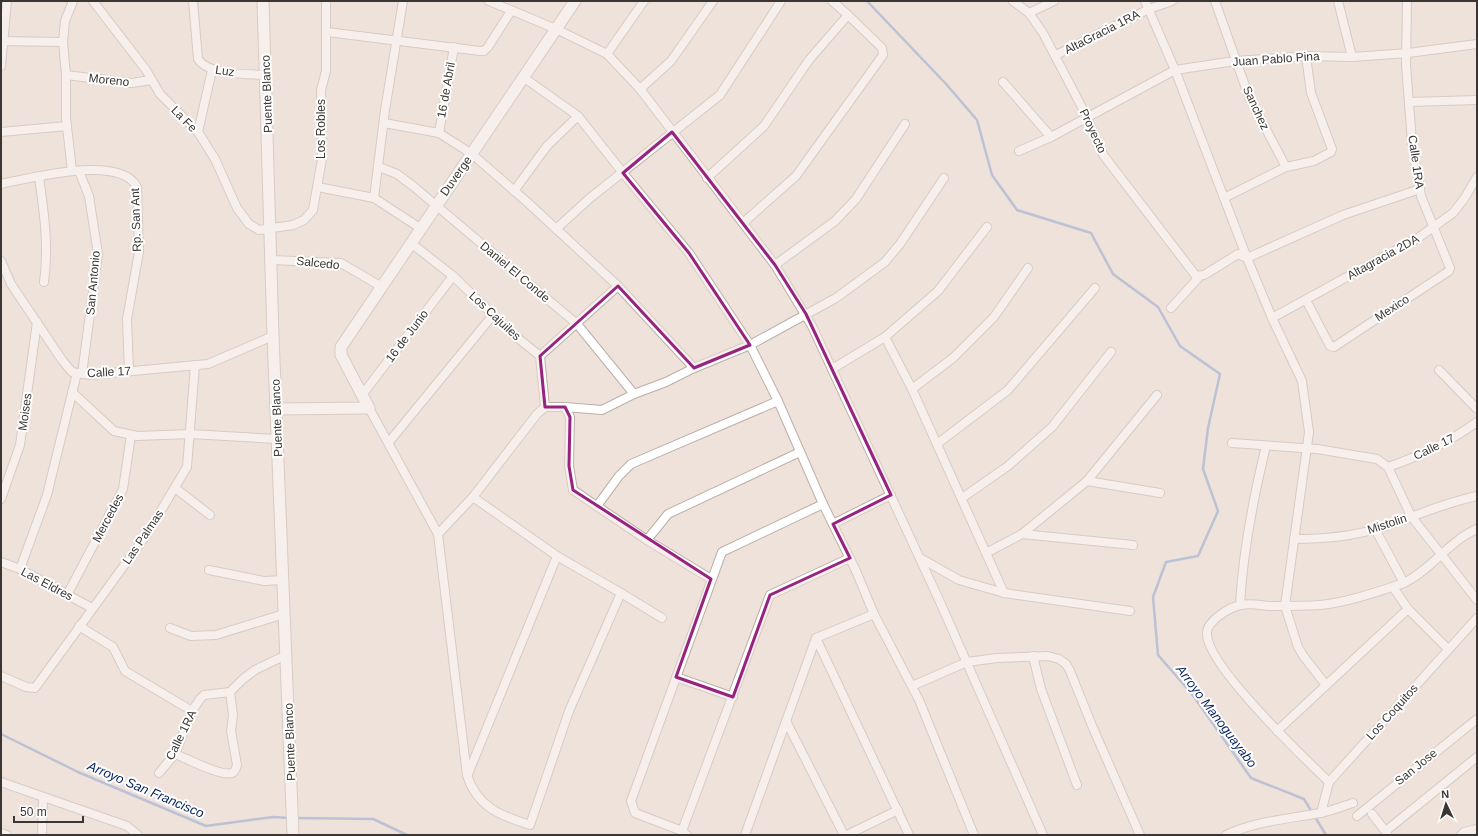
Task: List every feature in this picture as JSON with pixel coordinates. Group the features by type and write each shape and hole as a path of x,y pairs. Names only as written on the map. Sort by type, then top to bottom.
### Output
{"street":[{"path":"1,66 2,41 7,1"},
{"name":"San Antonio","path":"20,569 47,495 72,392 79,373 98,254 89,196 75,171 67,126 66,75 63,42 65,21 73,1"},
{"name":"La Fe","path":"93,1 146,70 160,94 198,132 215,159 237,208 249,224 259,230 271,229"},
{"name":"Luz","path":"193,1 198,59 201,64 212,70 266,75"},
{"name":"Puente Blanco","path":"263,1 272,260 273,336 293,831"},
{"name":"Los Robles","path":"271,229 293,225 304,220 313,210 322,159 321,90 326,71 326,1"},
{"path":"374,198 395,41 403,1"},
{"path":"489,1 556,29 607,54 640,89 775,265 806,314 832,368 967,662 1043,835"},
{"name":"Duverge","path":"362,395 340,352 341,347 435,205 472,154 575,1"},
{"path":"607,54 644,1"},
{"path":"640,89 671,61 713,1"},
{"path":"556,228 590,198 720,94 781,1"},
{"path":"743,223 796,176 883,55 882,48 832,1"},
{"name":"Proyecto","path":"1013,1 1028,13 1043,33 1087,117 1104,156 1198,276"},
{"path":"1028,13 1054,1"},
{"name":"AltaGracia 1RA","path":"1056,56 1147,5 1172,1"},
{"name":"Sanchez","path":"1214,1 1249,97 1286,167"},
{"path":"1338,1 1352,57"},
{"name":"Calle 1RA","path":"1407,1 1408,53 1406,65 1412,142 1420,190 1433,227 1450,264"},
{"path":"1147,5 1175,70 1247,258 1272,318 1302,381 1309,432 1285,606 1298,647 1304,657 1326,684"},
{"path":"327,32 484,51 512,11"},
{"path":"707,178 764,126 808,60 848,15"},
{"path":"2,41 63,42"},
{"name":"Juan Pablo Pina","path":"1020,151 1051,137 1175,70 1235,61 1306,56 1352,57 1408,53 1477,44"},
{"name":"16 de Abril","path":"439,133 454,47"},
{"path":"1224,198 1286,167 1314,161 1331,152 1332,149 1310,88 1306,56"},
{"path":"198,132 212,70"},
{"name":"Moreno","path":"66,75 132,83 151,80"},
{"path":"523,77 578,116 689,254 750,345 778,401 823,504 850,558 874,614 912,686 974,835"},
{"path":"1003,82 1051,137"},
{"path":"1409,102 1477,100"},
{"path":"514,190 547,146 578,116"},
{"path":"384,123 439,133 472,154 514,190 618,286 694,368"},
{"path":"775,265 835,221 856,199 905,124"},
{"path":"1,132 67,126"},
{"name":"Daniel El Conde","path":"379,167 402,178 577,324 634,394"},
{"name":"Rp. San Ant","path":"1,184 75,171 104,170 129,178 137,187 138,252 127,318 129,371"},
{"path":"39,177 46,239 47,261 44,282"},
{"name":"Altagracia 2DA","path":"1272,318 1400,249 1433,227 1453,213 1464,200 1477,177"},
{"path":"438,534 473,497 537,414 545,408 565,407 602,410 634,394 666,382 694,368 750,345 836,298 885,262 900,244 944,178"},
{"path":"318,187 374,198 420,228"},
{"path":"1171,308 1198,276 1238,254 1247,258 1344,215 1420,190"},
{"path":"832,368 884,337 938,291 987,227"},
{"name":"Los Cajuiles","path":"411,243 453,276 493,315 540,356"},
{"name":"Salcedo","path":"272,260 308,260 341,263 382,287"},
{"name":"Calle 17","path":"1,261 11,284 62,360 72,372 90,375 208,364 273,336"},
{"name":"Mexico","path":"1306,300 1330,346 1334,347 1449,271 1450,264"},
{"path":"912,388 953,358 994,317 1028,268"},
{"name":"16 de Junio","path":"362,395 453,276"},
{"path":"545,408 540,356 618,286"},
{"path":"937,444 1008,390 1095,288"},
{"path":"389,442 493,315"},
{"name":"Moises","path":"1,499 20,445 37,322"},
{"path":"884,337 912,388 1004,593"},
{"path":"962,498 1008,466 1052,427 1112,352"},
{"name":"Las Palmas","path":"1,676 26,687 35,688 147,534 187,467 195,365"},
{"path":"1440,370 1477,409"},
{"path":"72,392 114,431 131,435 190,434 277,439"},
{"path":"362,395 438,534 467,775 471,786 487,805 504,817 530,825 569,711 621,593"},
{"path":"986,553 1022,534 1087,481 1157,395"},
{"path":"597,506 619,476 631,464 778,401"},
{"path":"565,407 570,417 569,466 573,490 647,540 711,579"},
{"path":"276,409 369,408"},
{"name":"Calle 17","path":"1388,467 1433,450 1477,422"},
{"name":"Mercedes","path":"67,595 123,489 131,435"},
{"path":"1232,443 1307,448 1377,459 1388,467 1411,516 1477,600"},
{"path":"1240,605 1242,564 1253,497 1266,446"},
{"path":"647,540 668,514 800,452"},
{"path":"1087,481 1160,493"},
{"path":"175,488 210,515"},
{"path":"833,524 891,495"},
{"name":"Mistolin","path":"1294,539 1329,539 1375,529 1451,501 1477,496"},
{"path":"473,497 557,556 662,618"},
{"path":"823,504 722,552 631,801 635,813 685,833 770,595 850,558"},
{"path":"1375,529 1404,583"},
{"path":"1329,782 1277,731 1222,666 1210,647 1206,635 1208,626 1213,619 1240,605 1285,606 1325,604 1393,587 1415,577 1466,535 1477,529"},
{"path":"1022,534 1133,545"},
{"path":"467,775 557,556"},
{"path":"920,558 959,580 1004,593 1130,611"},
{"name":"Las Eldres","path":"1,562 20,569 92,608"},
{"path":"209,570 264,581 283,580"},
{"path":"1393,587 1408,609 1448,649"},
{"path":"1277,731 1408,609"},
{"path":"170,628 191,636 216,635 284,614"},
{"path":"745,835 816,638 874,614"},
{"name":"Los Coquitos","path":"1321,813 1329,782 1477,618"},
{"path":"79,626 113,647 125,671 192,711"},
{"path":"816,638 909,835"},
{"path":"174,754 222,772 230,773 235,771 237,765 231,731 233,715 230,692 255,670 286,655"},
{"path":"912,686 967,662 1033,656 1059,659 1066,664 1070,671 1093,728 1140,835"},
{"path":"1033,656 1041,689 1077,785"},
{"path":"676,676 733,697"},
{"name":"Calle 1RA","path":"160,773 174,754 192,711 204,695 230,692"},
{"name":"San Jose","path":"1357,816 1477,719"},
{"path":"786,721 844,835"},
{"path":"1372,814 1387,832 1477,758"},
{"path":"1,782 127,826 138,835"},
{"path":"42,835 43,797"},
{"path":"1226,835 1243,827 1304,814 1321,813 1353,803"},
{"path":"847,835 898,810"},
{"path":"1461,835 1464,832 1477,829"},
{"path":"1,832 7,835"}],"highlighted area":[{"path":"672,132 775,265 806,314 891,495 833,524 850,558 770,595 733,697 676,677 711,579 573,490 569,466 570,417 565,407 545,407 540,356 618,286 694,368 750,345 689,253 623,173"}],"waterway":[{"name":"Arroyo Manoguayabo","path":"867,1 947,85 977,120 992,175 1017,210 1091,233 1113,274 1158,307 1180,346 1220,374 1208,428 1203,469 1218,511 1198,556 1166,562 1153,597 1158,655 1192,694 1251,778 1304,799 1326,835"},
{"name":"Arroyo San Francisco","path":"1,734 78,772 206,826 273,817 290,818"},
{"name":"Arroyo San Francisco","path":"295,818 373,819 407,835"}]}
